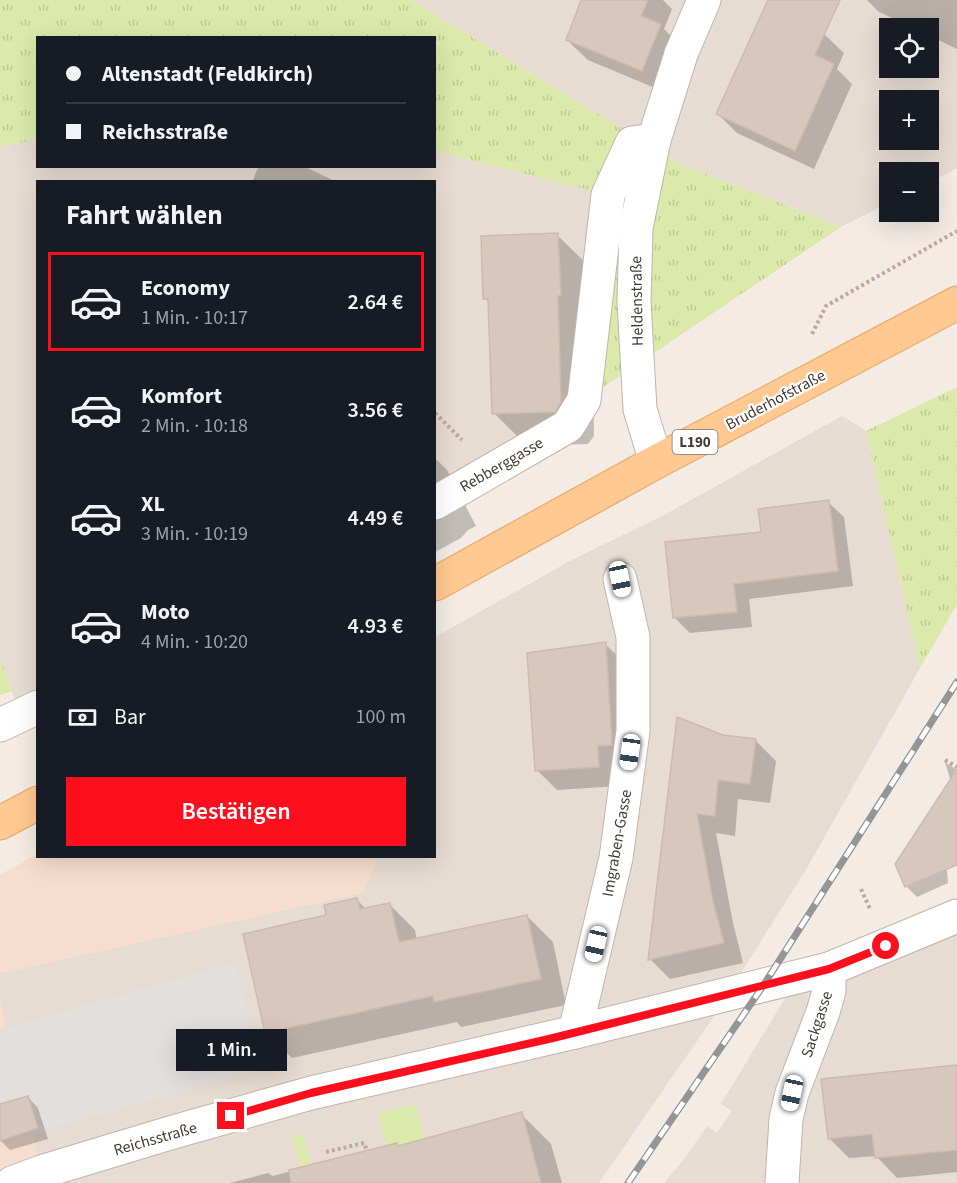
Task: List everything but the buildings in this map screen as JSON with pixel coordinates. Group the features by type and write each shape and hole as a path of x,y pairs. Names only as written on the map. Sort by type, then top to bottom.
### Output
{"main road":[{"name":"Bruderhofstraße","path":"436,583 656,462 957,303"},
{"path":"0,823 36,804"}],"street":[{"name":"Heldenstraße","path":"656,462 640,409 634,302 636,228 654,140 681,54 704,0"},
{"name":"Rebberggasse","path":"436,502 567,426 584,400 608,195 632,143 654,140"},
{"name":"Imgraben-Gasse","path":"575,1032 616,858 633,731 633,637 620,579"},
{"path":"0,725 36,708"},
{"name":"Reichsstraße","path":"12,1183 170,1132 311,1093 575,1032 829,969 957,916"},
{"name":"Sackgasse","path":"782,1183 788,1110 792,1093 823,1012 829,991 829,969"}],"path":[{"path":"810,336 826,306 957,231"},
{"path":"945,760 957,767"},
{"path":"326,1152 364,1143 367,1150"}],"shaded area":[{"path":"411,0 957,0 957,168 939,178 939,162 879,162 879,208 841,227 680,164"},
{"path":"36,140 36,168 436,168 436,151 608,195 584,400 436,502 436,180 36,180 36,708 21,716 0,658 0,146"},
{"path":"842,416 866,431 920,668 807,868 708,1025 599,1183 25,1183 0,1001 0,973 362,893 376,863 374,858 436,858 436,636 570,561 666,514"},
{"path":"36,855 36,858 375,858 376,863 362,893 0,973 0,875"},
{"path":"957,916 957,1183 664,1183 707,1126 717,1133 732,1111 721,1104 798,977"},
{"path":"236,962 258,1070 0,1143 0,1030"},
{"path":"0,1001 41,1172 0,1183"}],"green space":[{"path":"0,0 411,0 680,164 841,227 584,400 608,195 436,151 436,36 36,36 36,140 0,146"},
{"path":"957,387 957,604 920,668 866,431"},
{"path":"0,658 12,691 0,695"},
{"path":"415,1105 436,1183 407,1183 397,1143 387,1145 378,1113"},
{"path":"292,1135 303,1135 311,1165 305,1183"}],"railway":[{"path":"628,1183 763,986 957,682"}],"route":[{"path":"231,1116 311,1093 553,1038 829,969 886,946"}]}
